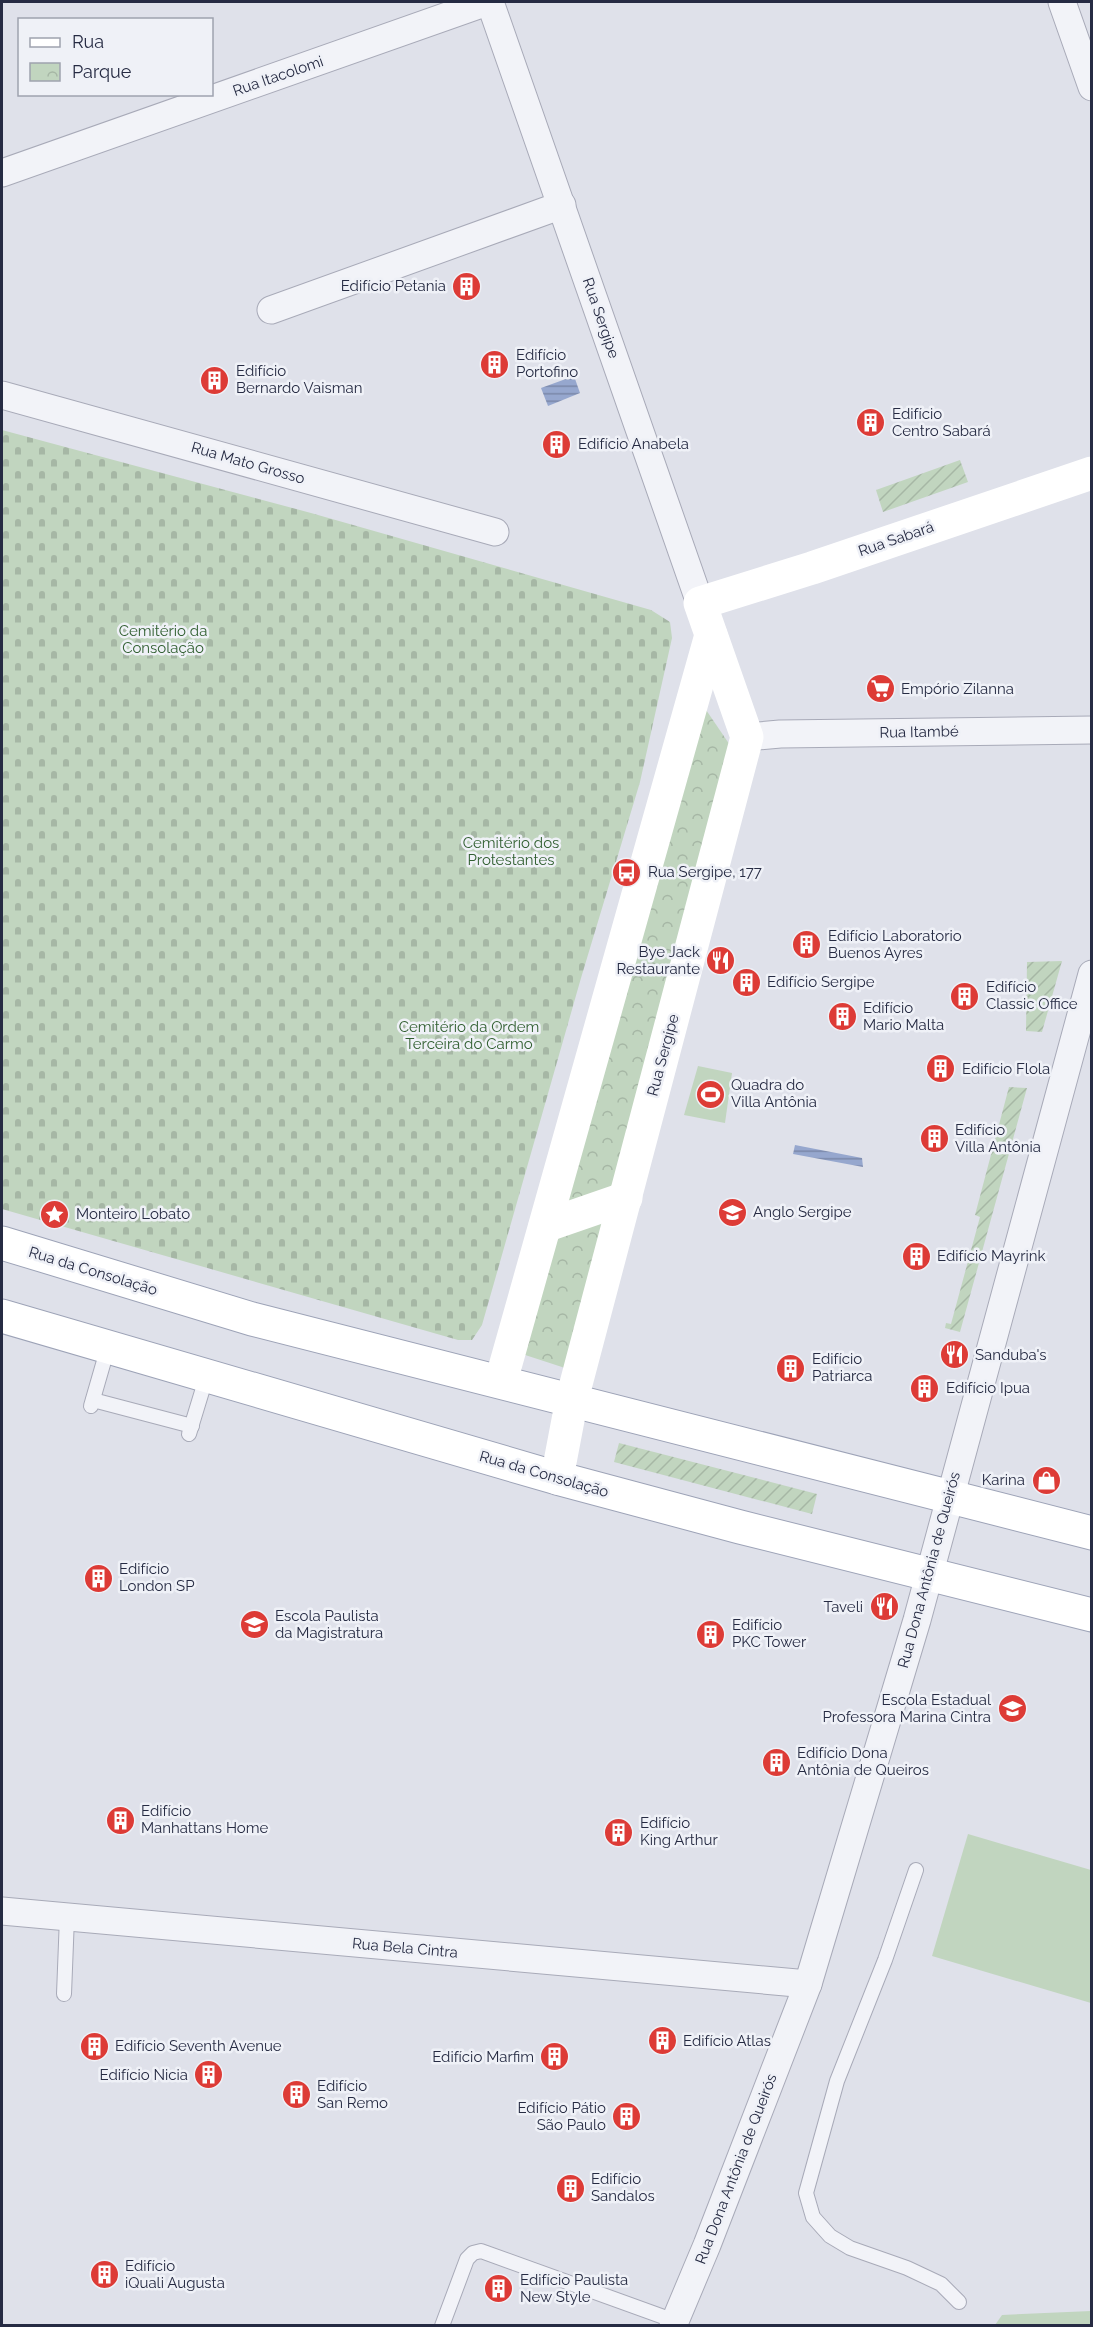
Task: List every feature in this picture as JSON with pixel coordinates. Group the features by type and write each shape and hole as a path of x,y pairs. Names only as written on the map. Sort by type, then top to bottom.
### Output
{"main road":[{"name":"Rua Sabará","path":"700,603 812,568 1092,473"},
{"name":"Rua Sergipe","path":"557,1478 572,1399 747,737 700,603"},
{"path":"501,1381 711,634"},
{"path":"545,1226 626,1198"},
{"name":"Rua da Consolação","path":"2,1243 252,1319 1092,1533"},
{"name":"Rua da Consolação","path":"2,1316 557,1478 740,1527 1092,1615"}],"street":[{"name":"Rua Itacolomi","path":"2,173 489,2"},
{"name":"Rua Sergipe","path":"489,2 700,603"},
{"path":"1062,2 1092,87"},
{"path":"271,310 562,205"},
{"name":"Rua Mato Grosso","path":"2,395 495,532"},
{"name":"Rua Itambé","path":"747,737 780,734 1092,730"},
{"name":"Rua Dona Antônia de Queirós","path":"674,2323 707,2245 808,1984 930,1575 1092,974"},
{"name":"Rua Bela Cintra","path":"2,1911 808,1984"}],"lane":[{"path":"108,1347 92,1403 191,1430 207,1375"},
{"path":"916,1870 885,1960 837,2081 806,2193 813,2217 830,2236 850,2248 907,2268 941,2284 958,2302"},
{"path":"64,1994 67,1917"},
{"path":"441,2325 467,2259 473,2253 481,2251 674,2323"}],"green space":[{"name":"Cemitério da Consolação","path":"2,430 311,513 651,610 670,622 672,638 640,782 581,978 482,1325 472,1340 458,1340 2,1209"},
{"path":"960,460 968,482 883,512 876,490"},
{"path":"702,704 734,751 612,1195 554,1216"},
{"path":"1062,961 1042,1032 1026,1031 1027,962"},
{"name":"Quadra do Villa Antônia","path":"698,1066 732,1073 725,1123 684,1115"},
{"path":"1009,1087 1027,1088 960,1332 945,1328 946,1323 951,1324 980,1217 975,1215"},
{"path":"610,1207 565,1368 516,1352 552,1230"},
{"path":"619,1443 817,1494 812,1514 614,1462"},
{"path":"968,1834 1091,1870 1091,2003 932,1956"},
{"path":"1091,2311 1091,2325 995,2325 1002,2315"}],"water":[{"path":"574,376 580,393 548,406 541,388"},
{"path":"795,1145 862,1158 863,1167 793,1154"}],"place":[{"name":"Edifício Petania","path":"467,286"},
{"name":"Edifício Portofino","path":"495,364"},
{"name":"Edifício Bernardo Vaisman","path":"215,380"},
{"name":"Edifício Centro Sabará","path":"871,423"},
{"name":"Edifício Anabela","path":"557,444"},
{"name":"Empório Zilanna","path":"880,689"},
{"name":"Rua Sergipe, 177","path":"627,872"},
{"name":"Edifício Laboratorio Buenos Ayres","path":"807,945"},
{"name":"Bye Jack Restaurante","path":"721,961"},
{"name":"Edifício Sergipe","path":"746,982"},
{"name":"Edifício Classic Office","path":"965,996"},
{"name":"Edifício Mario Malta","path":"842,1017"},
{"name":"Edifício Flola","path":"941,1069"},
{"name":"Quadra do Villa Antônia","path":"710,1094"},
{"name":"Edifício Villa Antônia","path":"934,1139"},
{"name":"Anglo Sergipe","path":"732,1212"},
{"name":"Monteiro Lobato","path":"55,1214"},
{"name":"Edifício Mayrink","path":"916,1256"},
{"name":"Sanduba's","path":"954,1355"},
{"name":"Edifício Patriarca","path":"791,1368"},
{"name":"Edifício Ipua","path":"925,1388"},
{"name":"Karina","path":"1046,1480"},
{"name":"Edifício London SP","path":"98,1578"},
{"name":"Taveli","path":"884,1607"},
{"name":"Escola Paulista da Magistratura","path":"254,1625"},
{"name":"Edifício PKC Tower","path":"711,1634"},
{"name":"Escola Estadual Professora Marina Cintra","path":"1012,1709"},
{"name":"Edifício Dona Antônia de Queiros","path":"776,1762"},
{"name":"Edifício Manhattans Home","path":"120,1820"},
{"name":"Edifício King Arthur","path":"619,1832"},
{"name":"Edifício Atlas","path":"662,2041"},
{"name":"Edifício Seventh Avenue","path":"94,2046"},
{"name":"Edifício Marfim","path":"555,2057"},
{"name":"Edifício Nicia","path":"209,2075"},
{"name":"Edifício San Remo","path":"296,2095"},
{"name":"Edifício Pátio São Paulo","path":"627,2117"},
{"name":"Edifício Sandalos","path":"570,2188"},
{"name":"Edifício iQuali Augusta","path":"104,2275"},
{"name":"Edifício Paulista New Style","path":"499,2289"}],"park label":[{"name":"Cemitério dos Protestantes","path":"511,852"},
{"name":"Cemitério da Ordem Terceira do Carmo","path":"469,1036"}]}
